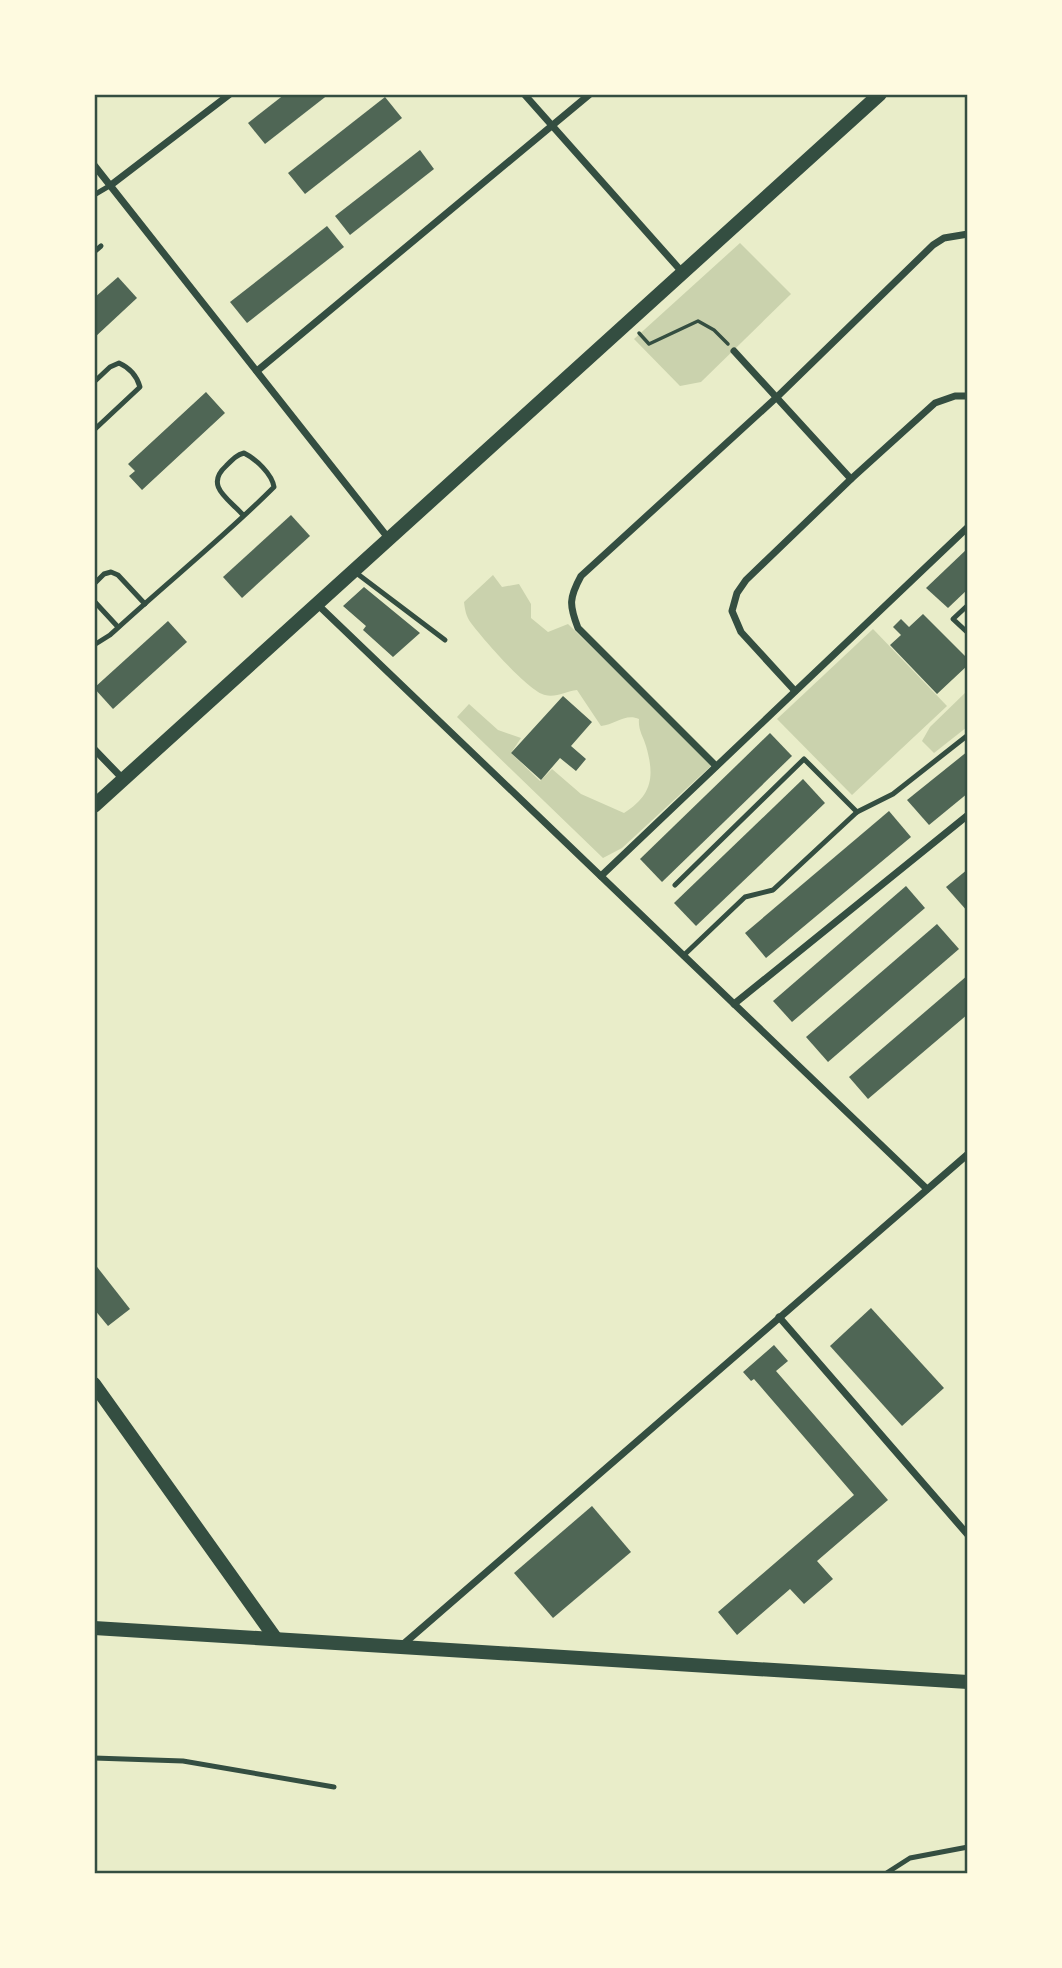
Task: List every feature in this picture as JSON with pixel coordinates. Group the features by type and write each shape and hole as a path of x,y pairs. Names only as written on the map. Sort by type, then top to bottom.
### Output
{"main road":[{"path":"94,806 880,94"},
{"path":"94,1384 276,1639"},
{"path":"94,1628 968,1682"}],"street":[{"path":"111,185 230,94"},
{"path":"524,94 683,273"},
{"path":"257,371 590,94"},
{"path":"94,164 389,539"},
{"path":"716,766 578,628 571,610 572,593 581,576 777,397 933,245 944,238 968,234"},
{"path":"734,351 850,480"},
{"path":"795,691 741,632 732,611 737,593 746,580 850,480 935,403 955,396 968,396"},
{"path":"601,876 968,527"},
{"path":"317,604 927,1189"},
{"path":"94,749 124,779"},
{"path":"734,1004 968,815"},
{"path":"400,1647 968,1154"},
{"path":"779,1317 968,1535"}],"lane":[{"path":"94,195 111,185"},
{"path":"94,252 101,246"},
{"path":"94,382 110,367 119,363 127,366 138,379 140,387 96,427"},
{"path":"94,645 145,604 274,487 272,479 244,453 237,455 219,471 215,480 217,487 243,515"},
{"path":"354,571 444,640"},
{"path":"94,584 111,572 118,575 145,604"},
{"path":"94,601 118,627"},
{"path":"968,605 953,619 968,633"},
{"path":"683,956 745,897 772,890 858,812 893,794 968,735"},
{"path":"675,885 804,760 858,812"},
{"path":"94,1758 183,1761 334,1787"},
{"path":"885,1874 910,1858 968,1847"}],"path":[{"path":"639,332 649,344 698,321 714,330 734,351"}],"green space":[{"path":"740,243 791,294 701,382 680,386 634,339"},
{"path":"493,575 502,587 519,584 531,604 531,618 548,632 568,624 712,765 622,848 603,858 457,717 469,704 498,730 521,738 511,753 540,781 552,769 581,794 624,813 641,799 649,784 650,767 639,719 629,717 601,726 577,690 553,696 537,691 506,664 471,623 464,602"},
{"path":"873,629 947,706 852,795 777,719"},
{"path":"967,691 967,727 934,753 922,741 930,727"}],"building":[{"path":"285,94 329,94 265,144 248,123"},
{"path":"385,97 402,118 305,194 288,173"},
{"path":"420,150 434,169 350,235 335,216"},
{"path":"327,226 344,247 247,323 230,302"},
{"path":"118,277 137,298 94,338 94,298"},
{"path":"206,392 225,413 142,490 129,476 135,471 128,464"},
{"path":"291,515 310,536 242,598 223,577"},
{"path":"968,548 968,589 948,608 926,588"},
{"path":"364,587 420,633 393,657 363,630 366,626 343,606"},
{"path":"923,614 968,659 968,665 937,694 890,645 901,635 893,627 901,619 909,627"},
{"path":"168,621 187,642 113,709 94,688"},
{"path":"563,696 592,722 571,746 586,759 576,771 560,758 541,780 511,753"},
{"path":"770,733 792,756 662,882 640,859"},
{"path":"968,751 968,793 929,825 907,800"},
{"path":"803,779 825,803 696,926 674,903"},
{"path":"889,811 911,837 766,958 745,933"},
{"path":"968,869 968,912 946,887"},
{"path":"906,886 925,908 792,1022 773,1001"},
{"path":"937,924 959,949 828,1062 806,1037"},
{"path":"968,975 968,1014 868,1099 849,1077"},
{"path":"94,1263 130,1309 108,1326 94,1309"},
{"path":"871,1308 944,1388 902,1426 830,1346"},
{"path":"774,1345 788,1361 776,1371 888,1500 817,1561 833,1579 804,1604 790,1589 737,1635 718,1612 854,1495 754,1379 751,1381 743,1372"},
{"path":"592,1506 631,1552 553,1618 514,1573"}]}
